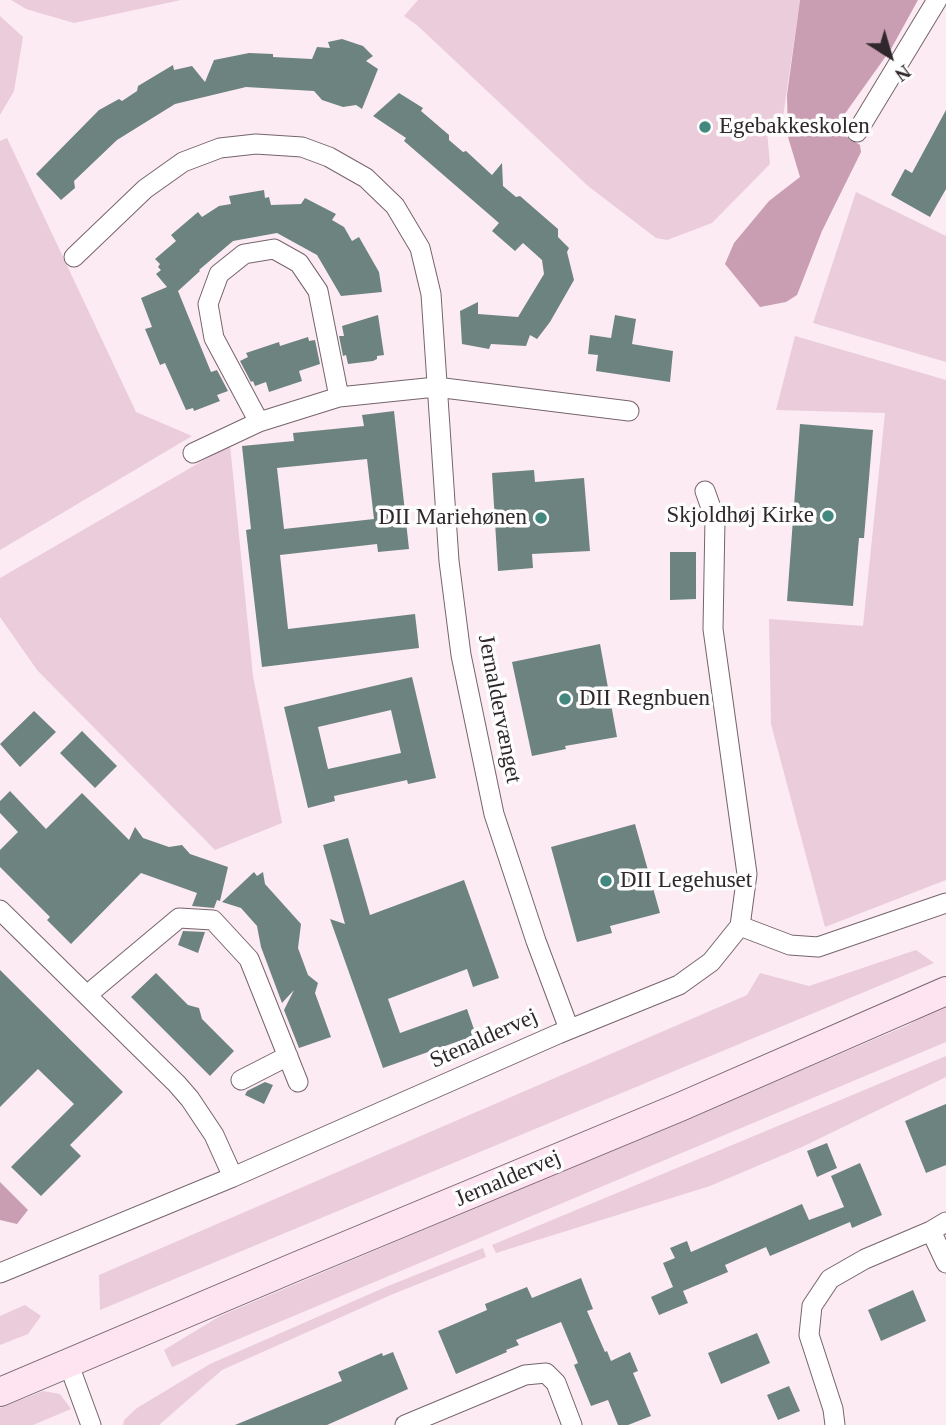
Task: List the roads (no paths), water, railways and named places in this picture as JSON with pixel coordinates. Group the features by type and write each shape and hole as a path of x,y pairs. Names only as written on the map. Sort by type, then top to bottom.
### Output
{"street":[{"path":"857,132 937,0"},
{"name":"Jernaldervænget","path":"74,257 145,189 183,162 222,148 256,144 302,147 329,157 366,178 395,206 420,248 431,294 449,561 461,655 494,814 536,942 569,1029"},
{"path":"259,422 214,338 208,304 219,274 244,254 274,249 299,263 318,291 339,397"},
{"path":"193,453 259,422 339,397 436,387 629,411"},
{"path":"705,491 715,519 713,629 747,874 740,926 790,945 818,947 946,903"},
{"path":"0,910 190,1099 214,1135 233,1177"},
{"path":"87,995 180,918 213,920 249,959 298,1082"},
{"name":"Stenaldervej","path":"0,1273 233,1177 569,1029 679,985 711,962 740,926"},
{"name":"Jernaldervej","path":"0,1392 680,1107 946,991"},
{"path":"241,1080 288,1056"},
{"path":"835,1425 833,1409 809,1335 812,1306 830,1279 865,1259 939,1226 946,1263"},
{"path":"69,1365 91,1425"},
{"path":"405,1425 525,1375 546,1373 556,1383 572,1425"}],"place":[{"name":"Egebakkeskolen","path":"705,127"},
{"name":"Skjoldhøj Kirke","path":"828,516"},
{"name":"DII Mariehønen","path":"541,518"},
{"name":"DII Regnbuen","path":"565,699"},
{"name":"DII Legehuset","path":"606,881"}]}
